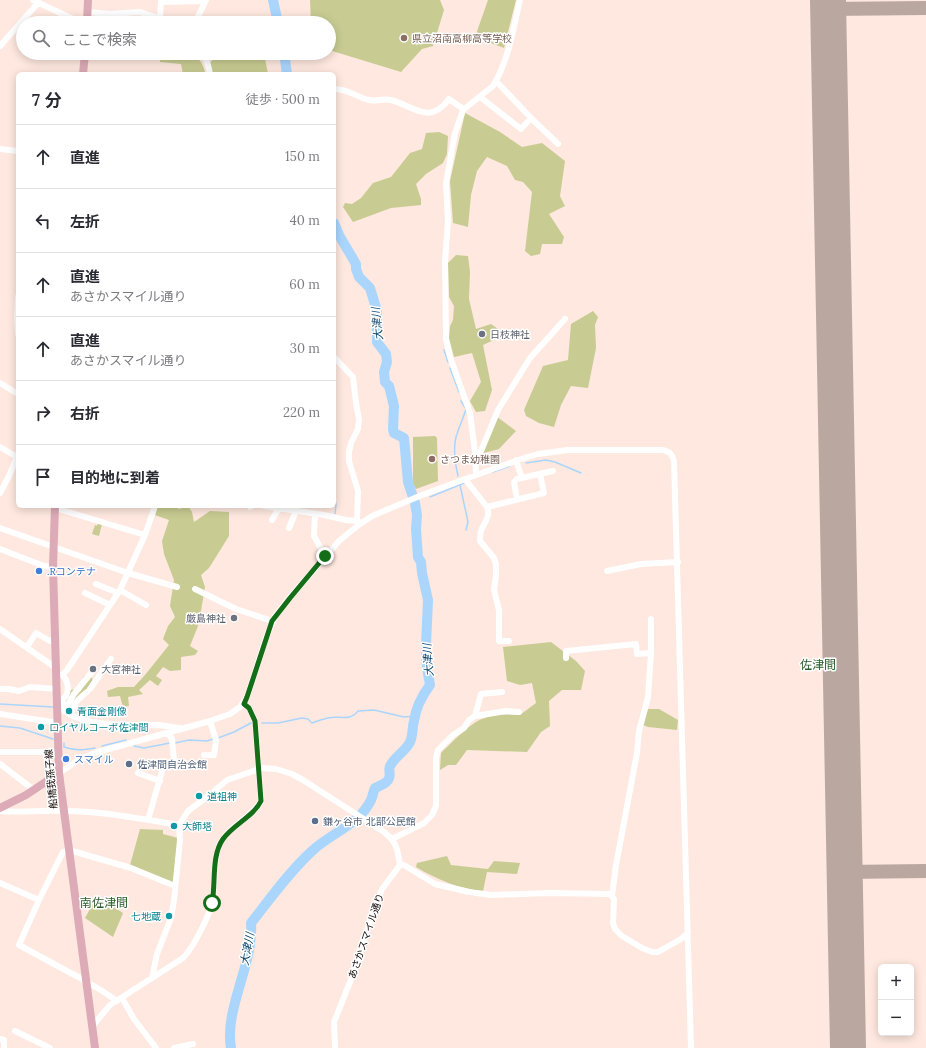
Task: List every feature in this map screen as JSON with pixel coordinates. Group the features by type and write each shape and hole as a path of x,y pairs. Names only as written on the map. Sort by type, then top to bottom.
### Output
{"main road":[{"path":"87,16 88,0"},
{"path":"84,72 85,60"},
{"name":"船橋我孫子線","path":"55,508 53,567 58,672 59,773 95,1048"},
{"path":"0,810 17,801 59,773"}],"street":[{"path":"476,475 475,452 470,413 448,352 445,262 448,220 446,183 455,133 464,110 493,86 496,81 505,62 520,0"},
{"path":"24,16 36,1 67,16"},
{"path":"160,16 161,1 205,1 198,16"},
{"path":"98,16 140,12 151,16"},
{"path":"0,46 16,26"},
{"path":"206,60 210,72"},
{"path":"496,81 558,144"},
{"path":"336,89 343,89 368,100 390,99 413,110 421,111 437,111 442,108 449,99 464,110"},
{"path":"480,97 521,129 531,118"},
{"path":"0,149 16,151"},
{"path":"475,466 498,410 530,358 565,319"},
{"path":"336,361 353,377 355,381 355,394 359,419 358,429 351,443 349,461 358,491 358,522"},
{"path":"0,383 16,393"},
{"path":"0,447 16,455"},
{"path":"59,773 80,759 98,752 210,721 230,714 244,704 272,621 325,556 358,522 464,479 516,460 538,454 568,450 669,451 673,454 674,461 678,562 691,1048"},
{"path":"0,493 16,458"},
{"path":"516,460 522,478"},
{"path":"517,499 514,482 517,479 553,471"},
{"path":"487,507 544,493 540,474"},
{"path":"464,479 487,507 488,517 480,533 480,541 494,558 496,564 494,590 500,610 499,641 509,641"},
{"path":"58,508 145,535"},
{"path":"58,672 67,670 119,591 145,535 154,508"},
{"path":"272,520 279,508 358,522"},
{"path":"289,528 296,511"},
{"path":"315,514 314,536 325,556"},
{"path":"0,528 128,573 177,587"},
{"path":"0,549 44,566 53,567"},
{"path":"607,571 641,564 678,562"},
{"path":"96,584 119,591 146,605"},
{"path":"195,589 236,609 272,621"},
{"path":"85,593 110,605"},
{"path":"651,619 651,653 648,697 639,731 637,753 616,865 612,896 614,904 613,923 615,929 622,936 652,952 658,952 681,939 688,932"},
{"path":"0,629 66,678 68,684 66,696 62,701 64,711 71,715 81,719 122,725 156,725 184,729"},
{"path":"26,647 36,633 50,641 56,641"},
{"path":"566,658 566,651 636,644 637,654 651,653"},
{"path":"71,715 77,699 89,691 111,659"},
{"path":"64,711 74,694 91,673"},
{"path":"0,689 19,691 30,687 57,689"},
{"path":"475,716 481,694 502,692"},
{"path":"92,1024 95,1024 106,1010 119,1000 183,958 196,941 212,903 216,860 219,846 226,835 254,811 261,801 256,723 249,708 244,704"},
{"path":"392,839 424,823 432,815 436,806 436,758 438,750 453,735 464,728 469,720 475,716 506,711 519,712"},
{"path":"0,714 58,722"},
{"path":"204,755 214,755 215,738 210,721"},
{"path":"168,733 172,743 174,761"},
{"path":"0,752 59,752"},
{"path":"0,764 34,790"},
{"path":"152,978 157,954 171,918 180,840 179,825 188,811 227,780 262,768 276,769 304,780 384,832 395,844 400,865 404,865 435,884 491,895 548,893 610,894 612,896"},
{"path":"148,820 162,771"},
{"path":"138,773 160,780"},
{"path":"0,810 120,814 179,825"},
{"path":"156,1048 119,1000 19,945 63,852 69,850 131,868 175,886"},
{"name":"あさかスマイル通り","path":"335,1048 334,1022 352,977 372,914 382,889 400,865"},
{"path":"0,883 39,900"},
{"path":"15,1031 50,1048"},
{"path":"0,1039 4,1040 4,1048"},
{"path":"174,1048 193,1044"}],"green space":[{"name":"県立沼南高柳高等学校","path":"310,0 440,0 444,10 433,46 422,49 401,72 336,52 336,16 311,16"},
{"path":"488,0 516,0 504,48 475,37"},
{"path":"160,60 199,60 205,72 183,72 181,64 160,62"},
{"path":"212,60 265,60 268,72 212,72 210,63"},
{"path":"465,113 500,132 522,147 542,143 565,161 560,196 565,206 549,214 564,237 562,244 542,244 540,254 531,256 525,251 532,192 523,182 515,180 507,166 487,157 477,171 471,195 468,227 453,223 450,181"},
{"path":"439,132 448,136 447,154 443,163 426,174 416,184 421,199 421,205 391,208 353,222 343,207 345,203 352,204 361,198 373,183 391,177 410,153 422,149 426,133"},
{"path":"456,255 468,256 470,272 469,299 476,329 491,324 498,329 498,338 483,345 492,390 485,411 476,412 470,401 481,382 472,353 454,357 449,338 454,306 449,297 448,263"},
{"path":"593,311 598,317 595,325 596,348 588,388 571,386 561,405 554,427 539,423 526,416 524,410 543,366 568,360 571,324"},
{"path":"496,416 516,431 499,449 480,454"},
{"path":"435,436 437,438 438,481 416,489 413,483 413,437"},
{"path":"157,508 189,508 192,512 194,522 210,511 229,512 229,536 209,568 201,575 205,587 198,626 190,646 198,651 195,655 181,657 181,670 170,671 163,667 156,676 162,680 158,686 150,680 139,690 143,694 128,697 129,706 123,707 120,696 108,697 107,691 118,687 134,687 169,645 163,639 168,626 175,617 170,606 174,580 164,554 162,541 169,520 155,515"},
{"path":"98,523 102,524 99,536 92,534 95,525 97,526"},
{"path":"551,642 576,661 585,671 581,690 562,690 549,701 550,726 541,732 527,752 467,750 456,765 448,765 440,770 441,753 472,724 496,715 520,715 536,703 532,683 520,685 507,681 503,647"},
{"path":"88,674 92,678 93,682 74,701 70,710 65,707 68,691 75,689 77,686 78,692 81,691 83,677"},
{"path":"648,709 659,709 678,720 677,730 648,727 643,725"},
{"path":"140,829 163,830 163,834 178,838 173,883 130,865"},
{"path":"447,856 451,865 488,869 494,861 520,863 517,874 487,872 483,891 448,883 416,867 417,863"},
{"path":"97,896 123,913 113,937 85,918"}],"waterway":[{"name":"大津川","path":"273,0 276,16"},
{"name":"大津川","path":"285,60 287,72"},
{"name":"大津川","path":"231,1048 230,1033 232,1018 248,954 251,939 251,923 295,868 319,845 359,816 366,809 375,788 388,780 390,776 390,766 410,742 418,707 430,685 427,668 426,645 428,600 421,562 418,557 416,529 417,515 415,503 408,482 404,438 394,433 393,429 394,406 389,386 385,382 384,372 387,362 386,354 377,342 377,311 370,288 359,277 356,264 336,228"},
{"path":"444,350 448,362"},
{"path":"450,368 459,392"},
{"path":"458,476 455,456 455,442 466,409 461,401"},
{"path":"526,463 546,460 555,462 581,473"},
{"path":"493,472 510,466"},
{"path":"430,497 464,483"},
{"path":"460,485 468,522 466,530"},
{"path":"335,514 336,508"},
{"path":"0,704 53,707"},
{"path":"262,723 278,723 302,718 308,719 312,723 332,717 348,717 358,711 374,710 404,717 415,716"},
{"path":"218,738 251,723"},
{"path":"0,726 20,728 53,739"},
{"path":"175,743 189,740 207,741 213,739"},
{"path":"102,746 126,740"},
{"path":"64,743 64,747 76,750 95,748"},
{"path":"134,746 144,748 170,743"}],"taxiway":[{"path":"828,9 926,8"},
{"path":"845,872 926,871"}],"runway":[{"path":"828,0 848,1048"}],"place":[{"name":"県立沼南高柳高等学校","path":"404,38"},
{"name":"日枝神社","path":"482,334"},
{"name":"さつま幼稚園","path":"432,459"},
{"name":".Rコンテナ","path":"39,571"},
{"name":"厳島神社","path":"234,618"},
{"name":"大宮神社","path":"93,669"},
{"name":"青面金剛像","path":"69,711"},
{"name":"ロイヤルコーポ佐津間","path":"41,727"},
{"name":"スマイル","path":"66,759"},
{"name":"佐津間自治会館","path":"129,764"},
{"name":"道祖神","path":"199,796"},
{"name":"鎌ヶ谷市 北部公民館","path":"315,821"},
{"name":"大師塔","path":"174,826"},
{"name":"七地蔵","path":"169,916"}],"district":[{"name":"佐津間","path":"818,664"},
{"name":"南佐津間","path":"104,902"}],"route":[{"path":"212,903 216,860 219,846 223,839 258,807 261,801 256,726 249,708 244,704 272,621 325,556"}]}
